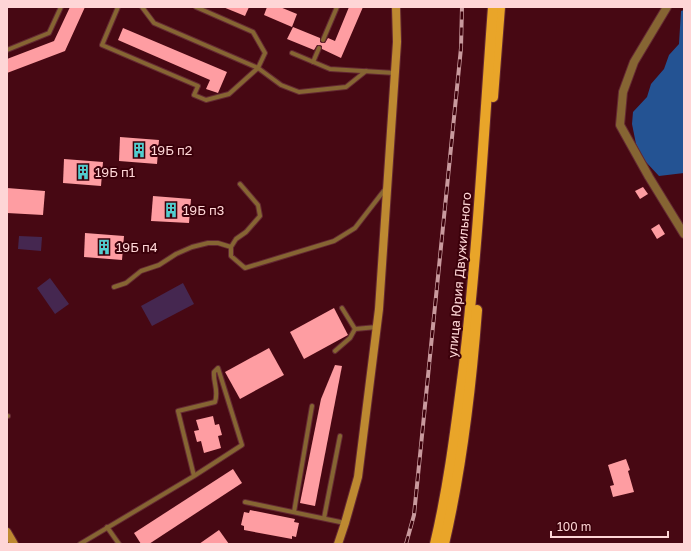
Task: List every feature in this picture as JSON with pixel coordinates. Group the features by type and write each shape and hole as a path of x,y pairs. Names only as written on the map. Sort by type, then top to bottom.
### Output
{"main road":[{"name":"улица Юрия Двужильного","path":"435,544 454,448 471,304 492,7"},
{"name":"улица Юрия Двужильного","path":"444,544 460,459 472,364 500,7"}],"street":[{"path":"338,544 358,477 377,326 397,42 396,7"},
{"path":"667,7 634,62 623,92 620,125 649,177 684,234"},
{"path":"7,532 14,544"}],"lane":[{"path":"7,50 49,33 61,7"},
{"path":"118,7 102,44 198,86 194,95 206,100 229,94 258,68 265,53 253,32 196,7"},
{"path":"142,7 154,23 258,68 281,85 299,92 346,87 366,71"},
{"path":"323,40 337,7"},
{"path":"313,62 319,48"},
{"path":"292,53 330,69 395,73"},
{"path":"240,184 258,205 260,216 246,232 236,239 231,247 231,256 246,268 334,241 355,228 388,186"},
{"path":"114,286 126,283 140,270 159,265 176,254 192,247 208,243 218,243 231,247"},
{"path":"342,308 355,329"},
{"path":"355,329 377,326"},
{"path":"335,351 350,338 355,329"},
{"path":"80,544 194,476 242,445 218,368 214,372 213,380 218,394 215,402 178,411 194,476"},
{"path":"294,512 312,406"},
{"path":"324,518 340,436"},
{"path":"245,502 345,523"},
{"path":"107,527 119,544"}],"shaded area":[{"path":"19,236 42,237 41,251 18,249"},
{"path":"50,278 69,304 55,314 37,288"},
{"path":"183,283 194,304 152,326 141,306"}],"water":[{"path":"684,10 684,173 659,176 645,161 636,144 632,124 633,112 647,97 651,84 664,69 669,55 679,44 681,11"}],"building":[{"path":"70,7 85,7 65,51 7,73 7,59 54,41"},
{"path":"223,7 249,7 245,16"},
{"path":"267,7 280,7 297,14 292,27 264,15"},
{"path":"349,7 363,7 341,58 322,49 322,46 320,45 317,45 314,50 287,39 293,27 320,38 320,42 322,43 325,43 328,38 335,41"},
{"path":"123,28 227,72 218,93 206,89 210,80 118,40"},
{"name":"19Б п2","path":"120,137 159,140 157,164 119,161"},
{"name":"19Б п1","path":"64,159 103,162 101,186 63,183"},
{"path":"643,187 648,194 640,199 635,191"},
{"path":"7,188 45,191 43,215 7,213"},
{"name":"19Б п3","path":"153,196 191,199 189,223 151,221"},
{"path":"659,224 665,234 657,239 651,229"},
{"name":"19Б п4","path":"85,233 124,236 122,260 84,257"},
{"path":"334,308 348,335 304,359 290,332"},
{"path":"269,348 284,375 240,399 225,372"},
{"path":"335,365 342,366 315,506 300,503 321,399"},
{"path":"213,416 215,425 219,424 222,435 218,436 221,448 204,453 201,441 197,442 194,431 199,430 196,420"},
{"path":"626,459 630,470 628,471 634,492 613,497 610,486 614,485 608,465"},
{"path":"233,469 242,483 149,544 141,544 134,533"},
{"path":"250,510 295,519 294,522 299,523 296,537 292,536 292,539 244,530 244,526 241,525 244,512 249,513"},
{"path":"219,530 229,544 199,544"}],"railway":[{"path":"406,544 414,515 461,48 462,7"}],"place":[{"name":"19Б п2","path":"139,150"},
{"name":"19Б п1","path":"83,172"},
{"name":"19Б п3","path":"171,210"},
{"name":"19Б п4","path":"104,247"}]}
